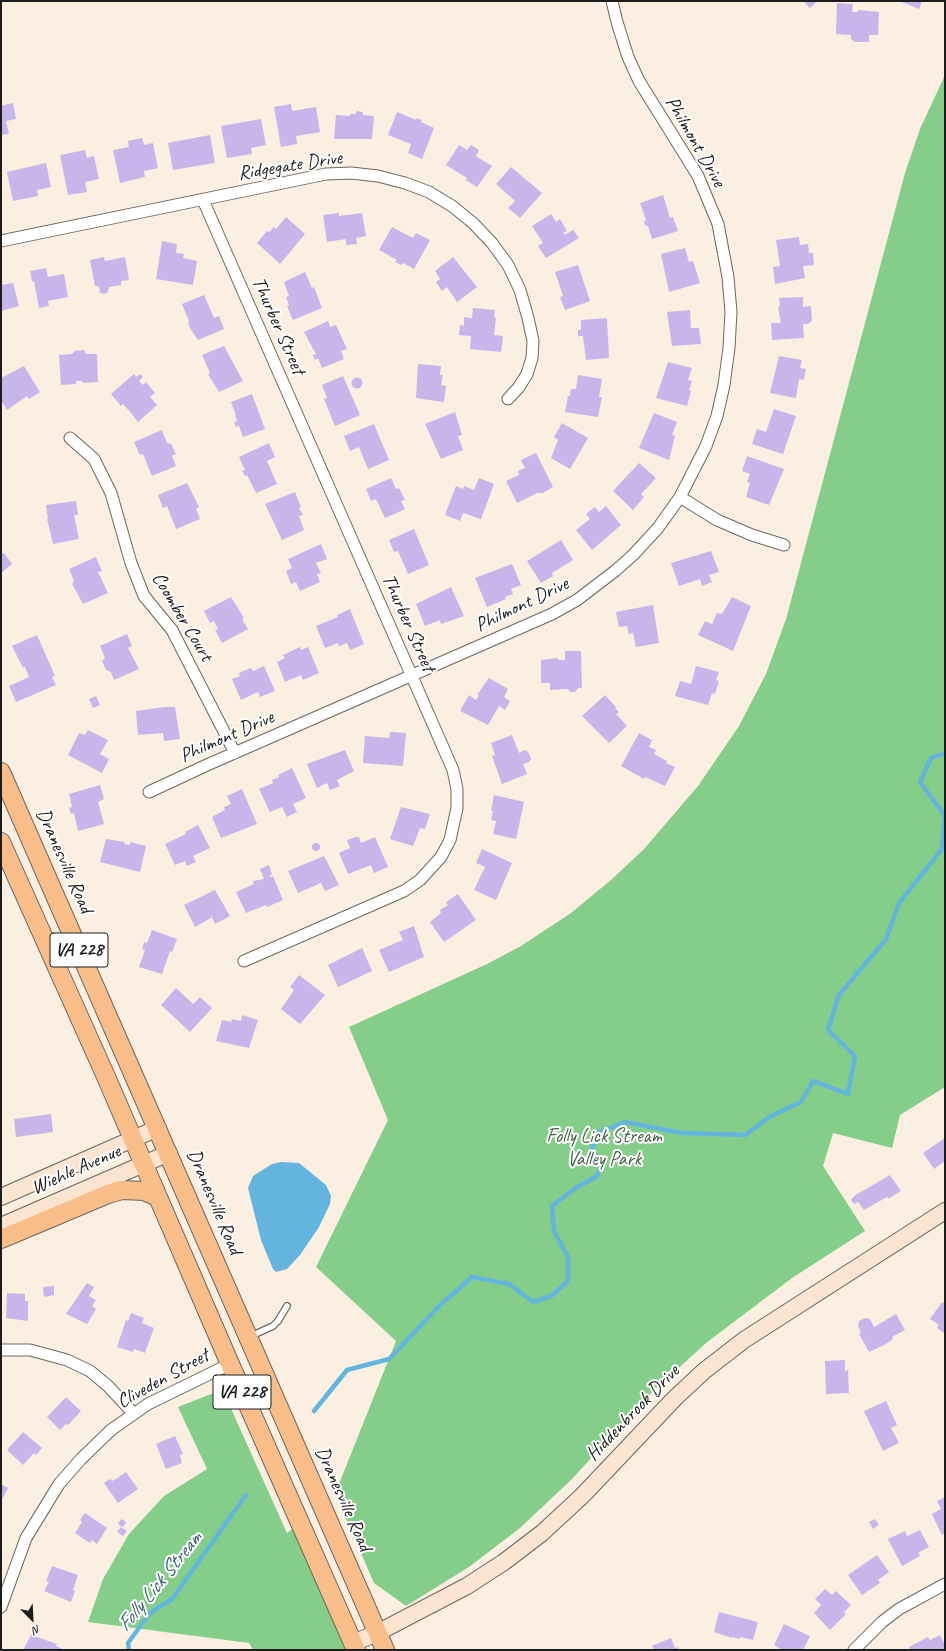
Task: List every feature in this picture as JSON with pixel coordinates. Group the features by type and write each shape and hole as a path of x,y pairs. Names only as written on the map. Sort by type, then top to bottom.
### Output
{"main road":[{"name":"Dranesville Road","path":"1,772 169,1153 385,1650"},
{"name":"VA 228","path":"3,851 133,1139 230,1364 355,1647"},
{"path":"1,1239 108,1194 122,1190 144,1191 158,1197"}],"street":[{"name":"Philmont Drive","path":"149,792 552,614 577,600 633,555 658,528 680,497 706,446 717,416 724,385 731,312 728,277 718,224 698,176 639,81 628,57 612,1"},
{"name":"Ridgegate Drive","path":"1,241 326,174 352,173 378,176 405,183 428,192 452,206 474,223 492,243 508,265 520,290 533,341 532,358 527,374 519,387 508,399"},
{"name":"Thurber Street","path":"203,200 453,770 457,789 456,821 450,840 441,857 430,872 404,891 244,961"},
{"name":"Coomber Court","path":"70,438 94,458 111,493 132,563 144,596 172,630 235,753"},
{"path":"680,497 718,520 752,535 784,545"},
{"name":"Wiehle Avenue","path":"1,1197 158,1128"},
{"name":"Wiehle Avenue","path":"1,1226 169,1153"},
{"name":"Hiddenbrook Drive","path":"355,1647 377,1633 467,1586 504,1562 542,1533 582,1496 675,1398 704,1371 744,1340 945,1211"},
{"path":"1,1350 30,1350 67,1360 90,1371 108,1386 133,1413"},
{"name":"Cliveden Street","path":"1,1607 26,1538 59,1484 86,1454 111,1430 133,1413 148,1404 230,1364"},
{"path":"854,1650 882,1622 899,1609 945,1584"}],"lane":[{"path":"248,1337 273,1326 278,1321 287,1306"}],"green space":[{"name":"Folly Lick Stream Valley Park","path":"945,75 945,1087 900,1115 892,1148 833,1133 823,1166 865,1231 792,1278 706,1343 648,1396 572,1479 520,1528 469,1567 406,1606 374,1583 335,1494 396,1341 316,1267 388,1120 349,1027 487,964 521,946 571,913 611,880 644,849 698,786 739,726 766,674 786,619 905,173 920,129"},
{"path":"211,1394 220,1395 228,1402 287,1533 300,1523 358,1650 253,1650 249,1643 88,1622 103,1579 129,1534 164,1496 207,1469 178,1407"}],"water":[{"path":"281,1162 299,1163 326,1185 331,1196 330,1204 319,1227 300,1255 287,1269 276,1272 273,1269 261,1240 248,1188 253,1176 272,1164"}],"building":[{"path":"803,1 817,1 810,8"},
{"path":"899,1 922,1 919,9"},
{"path":"837,3 853,4 852,12 858,12 858,10 879,12 878,35 869,35 869,42 855,42 851,39 851,35 836,34"},
{"path":"13,103 16,119 6,121 9,134 1,135 1,106"},
{"path":"291,104 292,111 316,107 320,132 296,136 297,144 281,147 274,107"},
{"path":"356,111 363,112 363,115 374,116 372,139 334,139 336,115 350,116 350,114 356,114"},
{"path":"397,112 416,120 417,118 422,120 421,122 434,128 422,159 408,153 411,144 388,135"},
{"path":"261,119 266,145 251,148 252,154 227,158 221,126"},
{"path":"210,135 215,163 173,170 168,143"},
{"path":"142,138 144,145 153,143 158,168 144,171 145,177 120,183 113,150 129,147 128,141"},
{"path":"459,145 467,150 471,145 479,150 476,156 492,166 477,187 466,180 467,178 446,165"},
{"path":"85,150 87,158 94,156 99,179 85,182 87,192 68,195 60,155"},
{"path":"46,163 51,187 37,190 38,196 13,201 7,172"},
{"path":"511,167 542,193 520,218 508,208 515,201 496,184"},
{"path":"663,195 670,218 673,217 678,231 652,239 648,226 645,226 644,221 646,220 640,203"},
{"path":"339,213 339,216 362,213 366,236 356,238 357,244 346,245 346,239 327,242 323,215"},
{"path":"551,214 556,222 560,219 567,231 563,233 565,235 573,230 579,238 546,258 538,246 543,243 532,226"},
{"path":"286,217 305,234 280,264 257,243 267,231 269,232 274,227 276,229"},
{"path":"392,227 413,238 416,233 430,240 414,269 403,263 401,265 395,262 397,260 379,250"},
{"path":"799,237 800,245 808,244 809,253 813,253 814,265 803,266 805,278 775,284 773,267 780,266 776,240"},
{"path":"162,241 177,244 176,253 184,254 183,258 197,261 193,285 156,279"},
{"path":"685,248 689,262 693,261 700,283 669,292 661,254"},
{"path":"104,257 105,261 125,257 129,280 121,281 121,285 109,287 108,292 104,294 100,293 99,286 95,286 90,260"},
{"path":"453,257 477,287 457,302 447,287 442,291 436,282 440,279 435,271"},
{"path":"578,265 590,301 565,310 560,297 563,296 555,272"},
{"path":"46,268 48,277 64,274 68,297 48,301 49,306 39,308 34,281 32,282 30,271"},
{"path":"305,272 312,288 314,287 322,308 293,320 287,306 289,305 286,297 289,296 284,282"},
{"path":"13,283 19,306 1,311 1,285"},
{"path":"204,295 214,318 219,316 224,329 198,340 190,328 189,321 182,304"},
{"path":"803,297 803,307 811,306 812,321 808,324 803,324 804,338 772,340 771,323 781,323 778,307 780,306 779,298"},
{"path":"473,308 495,310 494,317 496,318 494,335 503,336 501,352 470,349 471,336 459,335 460,325 464,326 464,317 472,318"},
{"path":"690,310 691,328 699,328 701,344 672,346 667,312"},
{"path":"607,318 609,358 586,360 583,336 578,336 578,330 581,330 581,320"},
{"path":"328,321 330,327 336,325 347,349 341,351 344,359 322,368 318,358 315,360 313,355 316,354 304,332"},
{"path":"224,346 243,381 219,392 208,374 210,373 202,355"},
{"path":"84,350 86,354 97,354 98,382 83,383 82,381 76,381 76,384 61,385 59,355 72,354 75,351"},
{"path":"779,356 802,360 800,368 806,369 804,380 799,379 796,398 770,393"},
{"path":"668,362 692,368 688,380 692,381 687,406 656,398"},
{"path":"418,364 441,366 440,375 443,375 441,385 446,386 444,402 416,398"},
{"path":"24,366 40,392 29,399 27,396 7,410 1,400 1,378"},
{"path":"134,374 136,377 140,374 143,377 139,381 143,385 146,382 155,393 150,397 157,405 138,422 123,404 121,406 111,394"},
{"path":"578,375 602,379 599,397 602,397 598,417 565,412 571,389 576,389"},
{"path":"343,376 360,415 335,426 324,399 327,398 322,385"},
{"path":"355,378 359,378 361,379 361,387 355,388 352,385 352,381"},
{"path":"252,394 265,429 243,437 239,426 236,427 234,422 237,421 231,402"},
{"path":"774,409 796,416 783,454 752,444 757,429 766,432"},
{"path":"455,412 462,435 458,436 463,450 441,459 425,424"},
{"path":"654,413 677,422 672,435 675,436 669,460 639,448"},
{"path":"562,423 588,438 570,469 551,458 558,440 554,437"},
{"path":"374,424 389,460 368,469 359,447 350,451 344,436"},
{"path":"162,430 167,443 171,444 176,454 172,456 176,466 152,476 143,454 140,455 134,442"},
{"path":"269,443 275,457 267,461 277,484 256,493 247,475 245,476 242,471 245,470 239,457"},
{"path":"536,453 553,487 543,493 537,493 517,503 506,481 519,475 518,471 525,468 521,460"},
{"path":"747,456 784,469 769,505 746,497 750,483 747,482 750,474 742,471"},
{"path":"639,463 656,478 641,494 644,497 633,510 613,491"},
{"path":"391,478 396,489 399,488 405,500 401,501 405,509 385,518 376,499 371,501 366,489"},
{"path":"479,478 494,484 481,519 463,513 460,521 445,515 456,486 463,489 464,486 474,490"},
{"path":"187,483 199,507 196,509 200,519 176,529 167,506 163,508 158,495"},
{"path":"295,492 301,507 299,508 303,515 299,516 304,530 282,540 265,504"},
{"path":"76,501 78,515 74,515 79,539 53,544 47,519 46,505"},
{"path":"606,506 621,525 592,550 576,530 590,519 586,514 595,507 599,512"},
{"path":"414,529 429,565 408,574 398,551 394,552 389,540"},
{"path":"561,540 573,560 552,573 553,576 541,583 527,561"},
{"path":"321,544 327,559 316,563 321,573 317,574 320,582 300,591 296,582 291,584 286,571 292,568 288,559"},
{"path":"711,551 719,572 709,575 712,582 702,586 700,579 679,586 671,563"},
{"path":"4,553 12,564 1,573 1,554"},
{"path":"96,557 102,571 98,572 108,593 83,604 72,584 74,581 69,569"},
{"path":"512,564 521,585 511,589 513,594 505,597 506,599 487,607 475,578"},
{"path":"451,587 464,616 441,624 440,620 425,626 416,604"},
{"path":"231,597 244,618 242,619 248,629 222,643 215,630 218,629 214,621 210,623 204,611"},
{"path":"732,597 751,606 733,651 698,635 705,621 712,624 717,613 722,614"},
{"path":"653,605 659,643 636,647 633,633 629,634 627,626 619,627 616,612"},
{"path":"350,609 364,644 350,650 347,643 339,646 338,643 325,648 316,626 338,617 337,615"},
{"path":"127,634 132,646 128,648 139,669 114,680 111,672 106,670 102,661 105,658 100,646"},
{"path":"37,635 55,676 52,677 56,685 16,702 9,686 29,677 25,667 23,668 12,646"},
{"path":"300,647 301,650 308,647 319,673 303,680 301,675 285,682 277,662 285,658 283,655"},
{"path":"565,651 581,651 582,688 578,688 575,692 570,692 568,689 550,690 550,683 541,683 541,660 558,658 558,660 565,660"},
{"path":"264,666 275,691 260,697 258,692 241,700 232,679 240,676 239,673 251,668 253,671"},
{"path":"696,666 719,672 716,680 719,681 715,694 712,693 708,705 675,696 680,681 691,684"},
{"path":"489,678 508,689 504,697 510,701 505,710 499,706 488,725 460,711 469,695 476,700 479,695 477,695"},
{"path":"605,695 619,712 616,714 627,726 609,743 582,716"},
{"path":"96,696 100,705 93,708 89,699"},
{"path":"175,707 180,739 164,741 163,733 138,735 136,711"},
{"path":"88,730 108,740 100,754 109,759 102,773 68,755 79,733 85,735"},
{"path":"390,732 406,733 403,766 363,763 365,736 389,738"},
{"path":"639,733 652,740 649,747 656,750 654,754 667,761 666,763 675,767 665,786 645,777 644,779 621,766"},
{"path":"512,735 519,753 525,750 528,752 531,759 529,762 523,764 527,774 502,784 492,756 495,755 491,743"},
{"path":"345,750 354,771 337,780 340,786 330,790 327,783 317,788 307,764"},
{"path":"292,768 306,798 293,804 297,812 287,817 282,807 270,812 259,789 273,783 272,780 279,777 278,775"},
{"path":"100,785 104,799 98,802 104,824 78,831 74,813 71,814 69,808 72,807 69,794"},
{"path":"242,789 257,824 221,838 212,817 225,810 224,807 231,804 227,796"},
{"path":"494,795 524,802 516,839 493,834 496,821 491,820"},
{"path":"401,807 430,814 425,829 420,828 413,846 390,839"},
{"path":"198,825 210,848 193,856 196,862 187,866 185,861 175,865 165,844 186,834 185,832"},
{"path":"359,837 361,843 375,837 388,867 374,873 371,865 348,874 339,853 350,848 347,840"},
{"path":"106,839 125,842 124,844 130,845 130,842 146,846 140,872 100,862"},
{"path":"314,843 318,843 320,847 318,851 314,851 312,849 312,845"},
{"path":"482,849 512,863 496,900 474,890 485,867 476,863"},
{"path":"324,856 339,885 325,891 321,883 298,893 288,871"},
{"path":"269,865 272,874 269,876 273,876 283,900 267,907 266,905 246,913 236,892 254,884 253,881 264,879 260,869"},
{"path":"215,890 230,916 215,924 211,915 211,918 195,927 184,905"},
{"path":"458,894 476,920 444,942 430,922 441,913 440,910 448,905 446,902"},
{"path":"414,926 424,957 389,972 379,950 403,940 399,932"},
{"path":"152,930 177,939 172,952 170,951 162,974 139,967 145,950 142,949 144,942 147,943"},
{"path":"362,948 372,971 338,987 328,965"},
{"path":"299,975 325,995 300,1024 281,1009 294,990 290,987"},
{"path":"176,988 193,1004 200,997 212,1008 190,1032 161,1005"},
{"path":"242,1015 258,1020 249,1048 216,1041 222,1020 231,1022 232,1019 241,1021"},
{"path":"51,1114 53,1132 16,1137 14,1119"},
{"path":"945,1138 945,1161 934,1169 923,1153"},
{"path":"890,1175 901,1191 864,1210 858,1202 854,1204 851,1200 854,1196"},
{"path":"87,1283 94,1287 89,1296 96,1300 92,1306 96,1309 87,1324 66,1314"},
{"path":"54,1286 54,1295 44,1297 43,1287"},
{"path":"7,1293 25,1294 25,1301 28,1301 28,1321 6,1318"},
{"path":"942,1302 945,1304 945,1334 937,1328 939,1325 930,1319"},
{"path":"131,1313 144,1318 142,1323 154,1328 145,1353 134,1349 133,1352 117,1347 126,1320 128,1321"},
{"path":"896,1314 905,1330 892,1337 893,1339 886,1344 869,1352 859,1334 861,1333 858,1326 859,1321 865,1318 870,1319 874,1327"},
{"path":"845,1360 845,1371 848,1370 849,1393 826,1394 825,1361"},
{"path":"66,1397 81,1411 68,1425 66,1424 60,1430 47,1417"},
{"path":"886,1401 897,1425 891,1428 899,1443 883,1451 864,1411"},
{"path":"23,1432 42,1448 36,1455 34,1453 23,1465 7,1450"},
{"path":"175,1436 183,1454 180,1455 182,1463 166,1469 156,1444"},
{"path":"126,1472 138,1489 118,1503 104,1483 110,1479 112,1481 116,1479"},
{"path":"1,1484 8,1488 1,1501"},
{"path":"945,1497 945,1533 942,1535 932,1514 941,1509 937,1501"},
{"path":"85,1513 107,1528 97,1544 92,1540 90,1543 75,1533 82,1522 80,1520"},
{"path":"121,1519 126,1522 123,1527 118,1524"},
{"path":"875,1519 879,1525 873,1529 869,1522"},
{"path":"121,1527 127,1531 123,1536 117,1532"},
{"path":"920,1530 929,1547 918,1553 920,1556 902,1566 888,1539 905,1531 907,1536"},
{"path":"877,1555 889,1572 878,1580 880,1583 862,1595 848,1575"},
{"path":"52,1566 78,1575 71,1602 44,1591 49,1582 46,1581"},
{"path":"825,1589 832,1595 836,1591 851,1605 844,1612 846,1614 830,1630 814,1613 821,1605 815,1599"},
{"path":"719,1612 758,1622 753,1640 740,1637 740,1639 732,1638 714,1632"},
{"path":"784,1624 810,1636 803,1650 782,1650 774,1645"},
{"path":"31,1635 57,1644 56,1646 61,1648 61,1650 23,1650"},
{"path":"940,1635 945,1645 945,1650 911,1650 909,1647 928,1637 930,1640"},
{"path":"671,1638 675,1648 678,1647 679,1650 654,1650 652,1646"}],"waterway":[{"name":"Folly Lick Stream","path":"314,1411 347,1370 389,1359 440,1305 472,1277 509,1284 533,1302 551,1296 568,1281 568,1257 554,1231 552,1206 574,1189 597,1176 602,1164 592,1150 597,1133 625,1122 682,1133 745,1135 771,1116 801,1102 813,1081 848,1094 855,1056 828,1030 839,995 886,939 899,903 942,849 945,816 920,782 931,758 945,753"},
{"name":"Folly Lick Stream","path":"129,1650 128,1643 150,1613 172,1599 246,1495"}]}
